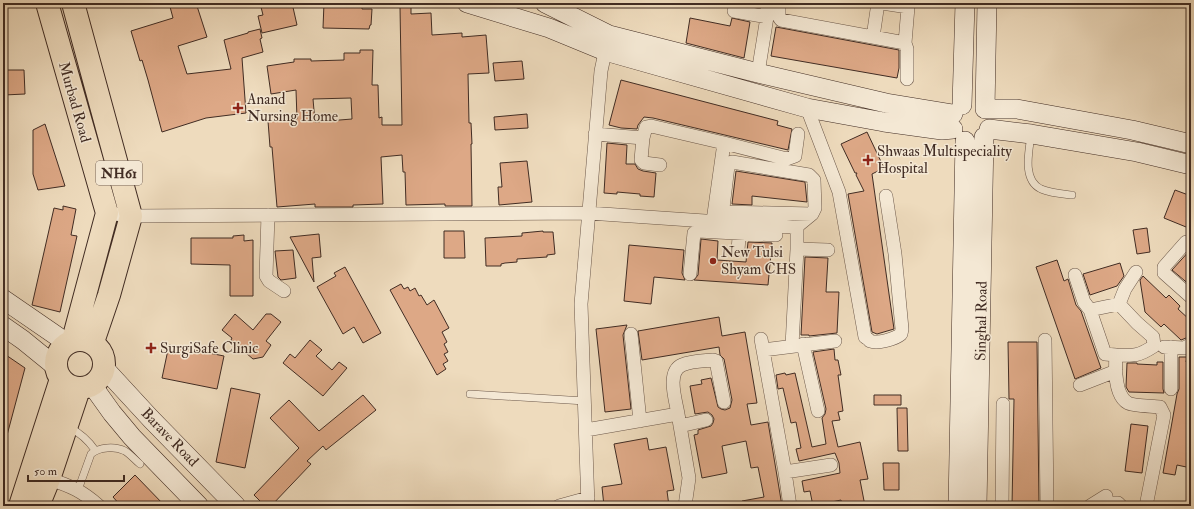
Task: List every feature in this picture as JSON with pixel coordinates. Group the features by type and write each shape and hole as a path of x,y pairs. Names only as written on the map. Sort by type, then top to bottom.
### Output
{"highway":[{"name":"Murbad Road","path":"47,3 107,213"},
{"name":"NH61","path":"73,3 131,216"},
{"path":"77,342 107,213"},
{"path":"78,377 57,353 77,342 109,295 131,216"},
{"path":"20,506 78,377 104,361 102,354 77,342"},
{"path":"38,506 67,426 78,377"}],"street":[{"path":"467,3 549,28 607,43 758,74 886,103 958,122 972,142 978,140 986,133 990,120 985,109 987,3"},
{"path":"548,3 549,28"},
{"path":"548,3 607,43 807,108 884,122 942,130 958,122 974,103 985,109 1017,109 1132,130 1191,144"},
{"path":"758,74 767,17 767,3"},
{"path":"778,3 779,17 781,20 905,43"},
{"path":"874,37 878,3"},
{"path":"882,3 907,5 905,43 907,49 907,79"},
{"name":"Singhal Road","path":"958,506 958,122 965,3"},
{"path":"734,11 767,17"},
{"path":"559,506 588,502 581,304 601,70 607,43"},
{"path":"807,108 839,192 865,337 870,341 877,342 897,338 901,334 902,329 896,267 886,196"},
{"path":"660,165 644,163 641,160 643,138 646,127 651,126 787,159 795,156 798,134"},
{"path":"986,133 1031,134 1138,152 1191,165"},
{"name":"Singhal Road","path":"977,506 986,133"},
{"path":"595,134 643,138"},
{"path":"712,221 724,143"},
{"path":"690,274 694,233 698,231 740,228 795,228 812,214 815,208 814,180 809,175 732,162 728,166 723,208 726,212 812,214"},
{"path":"107,213 131,216 588,213 712,221 776,235"},
{"path":"268,215 266,276 269,281 284,292"},
{"path":"738,250 740,228"},
{"path":"795,228 797,229 801,298 798,345 818,411"},
{"path":"1191,241 1186,242 1164,267 1164,273 1191,297"},
{"path":"797,249 828,250"},
{"path":"1119,304 1125,289 1136,272"},
{"path":"1075,275 1084,302 1090,310 1105,354 1129,356 1143,354 1154,346 1185,348 1191,344"},
{"path":"3,299 77,342"},
{"path":"1090,310 1119,304"},
{"path":"1119,304 1137,323 1154,337 1154,346"},
{"path":"3,326 78,377"},
{"path":"630,334 640,421"},
{"path":"1045,340 1047,506"},
{"path":"790,506 762,345 798,345 835,341"},
{"path":"1171,347 1171,389"},
{"path":"1116,355 1116,371 1119,393 1122,398 1129,404 1160,407 1164,415 1146,506"},
{"path":"685,506 689,478 673,380 675,371 681,365 713,360 716,361 724,402"},
{"path":"1080,385 1116,371"},
{"name":"Barave Road","path":"78,377 132,437 199,506"},
{"name":"Barave Road","path":"78,377 151,419 236,506"},
{"path":"1002,506 1004,404"},
{"path":"586,430 640,421 706,420"},
{"path":"785,472 831,465"},
{"path":"49,479 73,487 87,495 99,506"},
{"path":"1090,506 1108,501 1118,503 1121,506"}],"lane":[{"path":"1031,134 1028,169 1033,183 1042,189 1072,195"},
{"path":"470,394 585,401"},
{"path":"67,426 80,433 96,450"},
{"path":"78,490 91,454 96,450 115,448 126,451 140,464"}],"building":[{"path":"169,3 196,3 207,37 178,46 187,74 231,69 224,40 260,29 262,38 260,39 263,52 242,58 246,113 206,118 162,132 142,60 140,61 131,31 173,18"},
{"path":"260,3 292,3 297,25 262,33 258,16 263,15"},
{"path":"324,3 362,3 362,9 372,9 371,25 369,29 323,28"},
{"path":"400,7 411,7 411,14 431,13 432,35 462,33 462,37 486,35 489,73 468,74 469,123 471,123 472,144 472,206 445,206 445,204 406,205 405,172 403,172 402,155 381,157 383,204 353,205 353,207 315,207 315,204 277,207 272,147 270,147 268,121 297,119 296,90 271,94 267,66 294,62 294,59 311,59 311,61 344,60 344,53 360,53 360,50 373,50 372,85 378,85 379,118 382,117 382,125 402,125","holes":["351,98 352,119 315,122 313,99"]},
{"path":"690,18 730,26 732,18 750,22 744,58 686,43"},
{"path":"776,27 899,50 899,68 897,78 771,56"},
{"path":"522,61 524,79 495,81 493,63"},
{"path":"4,70 24,70 25,94 4,95"},
{"path":"621,80 778,121 777,125 792,129 788,150 653,118 644,117 637,129 621,128 609,125"},
{"path":"527,114 528,128 495,130 494,117"},
{"path":"45,124 65,186 38,190 33,174 33,130"},
{"path":"867,132 884,168 872,174 894,329 877,334 872,332 848,194 864,191 856,175 857,173 855,173 841,144"},
{"path":"607,143 627,145 626,164 635,164 638,169 656,173 654,197 617,192 617,194 604,193"},
{"path":"527,161 532,202 499,205 498,187 502,187 500,163"},
{"path":"736,171 805,182 807,202 752,196 752,205 732,204"},
{"path":"1175,190 1191,196 1191,229 1164,218"},
{"path":"63,206 76,209 71,235 77,236 60,312 32,305 54,208 63,210"},
{"path":"1147,228 1150,252 1137,254 1133,230"},
{"path":"444,231 464,231 465,258 444,258"},
{"path":"543,231 553,232 555,254 547,255 547,257 517,259 517,262 501,264 501,266 486,266 485,238 522,236 522,233"},
{"path":"319,234 321,257 312,258 314,282 290,237"},
{"path":"244,235 244,241 253,240 253,296 230,296 230,265 191,264 191,238 233,238 233,236"},
{"name":"New Tulsi Shyam CHS","path":"701,239 718,241 717,260 746,262 748,242 772,243 768,285 694,280 698,275"},
{"path":"629,245 684,250 682,273 685,280 654,277 651,304 624,301"},
{"path":"1191,249 1191,286 1172,270"},
{"path":"293,250 296,278 281,280 278,277 275,251"},
{"path":"805,257 828,258 826,292 839,292 837,333 809,336 801,335"},
{"path":"1057,260 1064,281 1068,279 1076,305 1081,311 1101,368 1075,379 1036,267"},
{"path":"1120,263 1124,276 1117,286 1090,295 1083,274"},
{"path":"345,267 381,333 363,343 354,327 343,334 317,287 336,276 334,273"},
{"path":"1143,276 1166,298 1169,295 1180,306 1178,309 1191,321 1191,336 1181,340 1164,324 1161,327 1145,312 1140,280"},
{"path":"401,284 404,289 408,287 410,291 415,288 419,296 421,295 427,305 434,300 449,328 442,332 447,342 444,344 448,352 444,354 448,361 443,364 446,369 437,375 390,290"},
{"path":"235,314 253,330 266,314 271,314 281,322 266,341 271,345 263,357 253,359 222,330"},
{"path":"719,317 722,336 745,332 757,403 747,404 751,425 768,422 782,506 743,506 742,501 764,497 758,467 751,468 746,441 722,446 727,473 702,478 694,435 698,434 698,430 711,426 714,419 708,412 695,414 690,386 702,384 701,380 711,378 718,407 725,410 730,408 732,400 724,359 720,355 719,347 642,360 638,331"},
{"path":"627,325 623,335 631,409 605,412 596,329"},
{"path":"310,340 322,350 316,356 332,370 339,362 347,368 323,396 283,363 290,354 295,358"},
{"path":"1008,342 1037,342 1039,506 1012,506 1014,399 1009,399"},
{"path":"169,345 224,356 217,389 162,378"},
{"path":"834,349 835,360 838,360 841,375 838,375 843,411 838,412 840,420 832,421 838,447 860,442 868,479 860,480 865,506 842,506 841,500 813,506 810,491 804,492 802,481 840,473 839,463 835,453 799,461 796,449 801,448 796,422 791,423 783,388 778,389 776,375 795,373 812,447 826,444 822,418 826,409 813,352"},
{"path":"3,353 25,368 6,439 3,439"},
{"path":"1179,357 1187,357 1186,362 1191,363 1191,393 1188,413 1191,413 1191,468 1177,465 1175,475 1163,473 1179,389"},
{"path":"1157,362 1163,362 1164,393 1129,392 1126,387 1127,363 1157,365"},
{"path":"231,388 260,394 245,468 216,462"},
{"path":"363,395 376,410 326,450 323,446 307,461 311,464 271,506 265,506 254,495 299,448 270,418 289,400 319,431"},
{"path":"874,395 901,395 901,405 874,405"},
{"path":"897,408 907,408 908,451 898,451"},
{"path":"1131,424 1148,426 1142,473 1125,471"},
{"path":"647,438 649,450 666,447 674,490 667,491 669,506 604,506 602,487 622,484 614,444"},
{"path":"883,463 899,463 899,490 884,490"},
{"path":"135,475 165,506 121,506 113,497"}],"place":[{"name":"Anand Nursing Home","path":"238,108"},
{"name":"Shwaas Multispeciality Hospital","path":"868,160"},
{"name":"New Tulsi Shyam CHS","path":"713,261"},
{"name":"SurgiSafe Clinic","path":"151,348"}]}
